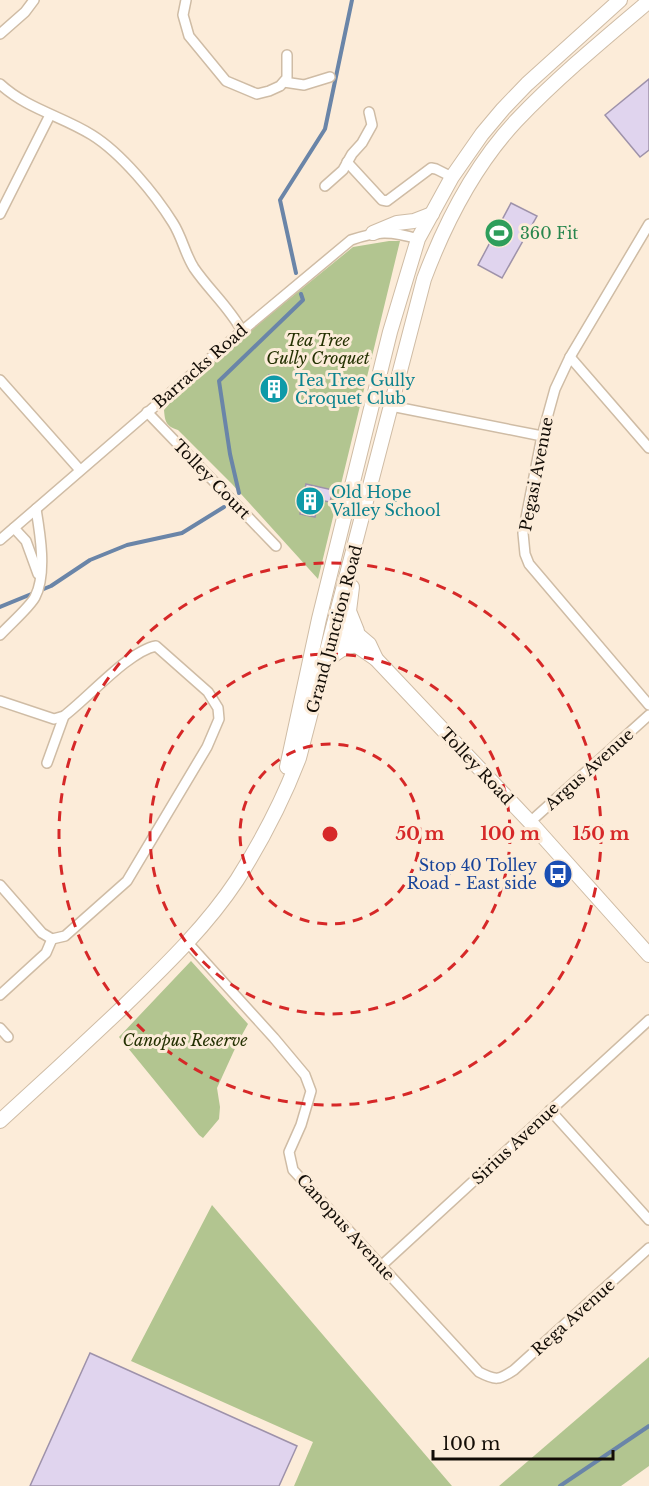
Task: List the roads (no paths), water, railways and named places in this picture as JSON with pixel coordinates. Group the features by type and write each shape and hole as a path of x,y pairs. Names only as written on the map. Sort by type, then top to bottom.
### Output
{"main road":[{"name":"Grand Junction Road","path":"278,804 319,619 402,287 418,239 453,177 482,134 527,84 620,0"},
{"name":"Grand Junction Road","path":"0,1121 107,1022 187,942 236,881 260,841 299,758 424,279 436,246 468,187 516,121 649,1"},
{"path":"373,233 397,223 414,221 432,214"},
{"path":"418,239 436,246"},
{"path":"373,403 391,406"},
{"path":"325,661 356,638 349,605 369,518 367,501"},
{"name":"Tolley Road","path":"319,619 334,625 342,623 530,822 649,954"}],"street":[{"path":"0,34 26,12 34,0"},
{"path":"186,0 183,15 189,36 226,81 256,94 269,91 287,78 289,66 287,55"},
{"path":"284,82 304,85 330,77"},
{"path":"0,84 23,102 91,135 112,150 134,173 174,224 196,271 234,316 242,331"},
{"path":"325,186 343,170 362,143 372,125 369,112"},
{"path":"0,214 51,115"},
{"path":"347,162 382,200 387,201 431,168 453,177"},
{"name":"Pegasi Avenue","path":"649,224 645,241 570,357 555,389 542,436 523,533 525,554 536,573 649,705"},
{"name":"Barracks Road","path":"0,540 351,240 373,233 393,233 418,239"},
{"path":"570,357 649,448"},
{"path":"0,380 80,470"},
{"path":"391,406 542,436"},
{"name":"Tolley Court","path":"147,412 276,546"},
{"path":"0,635 35,598 40,581 41,559 36,509"},
{"path":"14,528 26,541 40,581"},
{"path":"0,701 54,719 64,716 129,660 148,648 156,646 208,692 218,708 219,719 207,747 127,881 65,936 52,939 42,933 0,885"},
{"name":"Argus Avenue","path":"530,822 649,715"},
{"path":"47,763 64,716"},
{"path":"0,996 46,953 52,939"},
{"name":"Canopus Avenue","path":"187,942 305,1075 310,1091 301,1125 289,1152 293,1170 479,1372 492,1379"},
{"name":"Sirius Avenue","path":"381,1266 649,1020"},
{"path":"0,1028 8,1037"},
{"path":"550,1110 649,1220"},
{"name":"Rega Avenue","path":"492,1379 502,1378 514,1370 649,1248"}],"waterway":[{"path":"296,273 280,200 325,129 352,0"},
{"path":"239,493 230,454 219,381 303,300 301,294"},
{"path":"0,607 51,586 90,560 127,545 182,533 224,507"},
{"path":"560,1486 649,1426"}],"place":[{"name":"360 Fit","path":"499,233"},
{"name":"Tea Tree Gully Croquet Club","path":"274,389"},
{"name":"Old Hope Valley School","path":"310,501"},
{"name":"Stop 40 Tolley Road - East side","path":"558,874"}],"park label":[{"name":"Tea Tree Gully Croquet","path":"318,349"},
{"name":"Canopus Reserve","path":"185,1040"}]}
